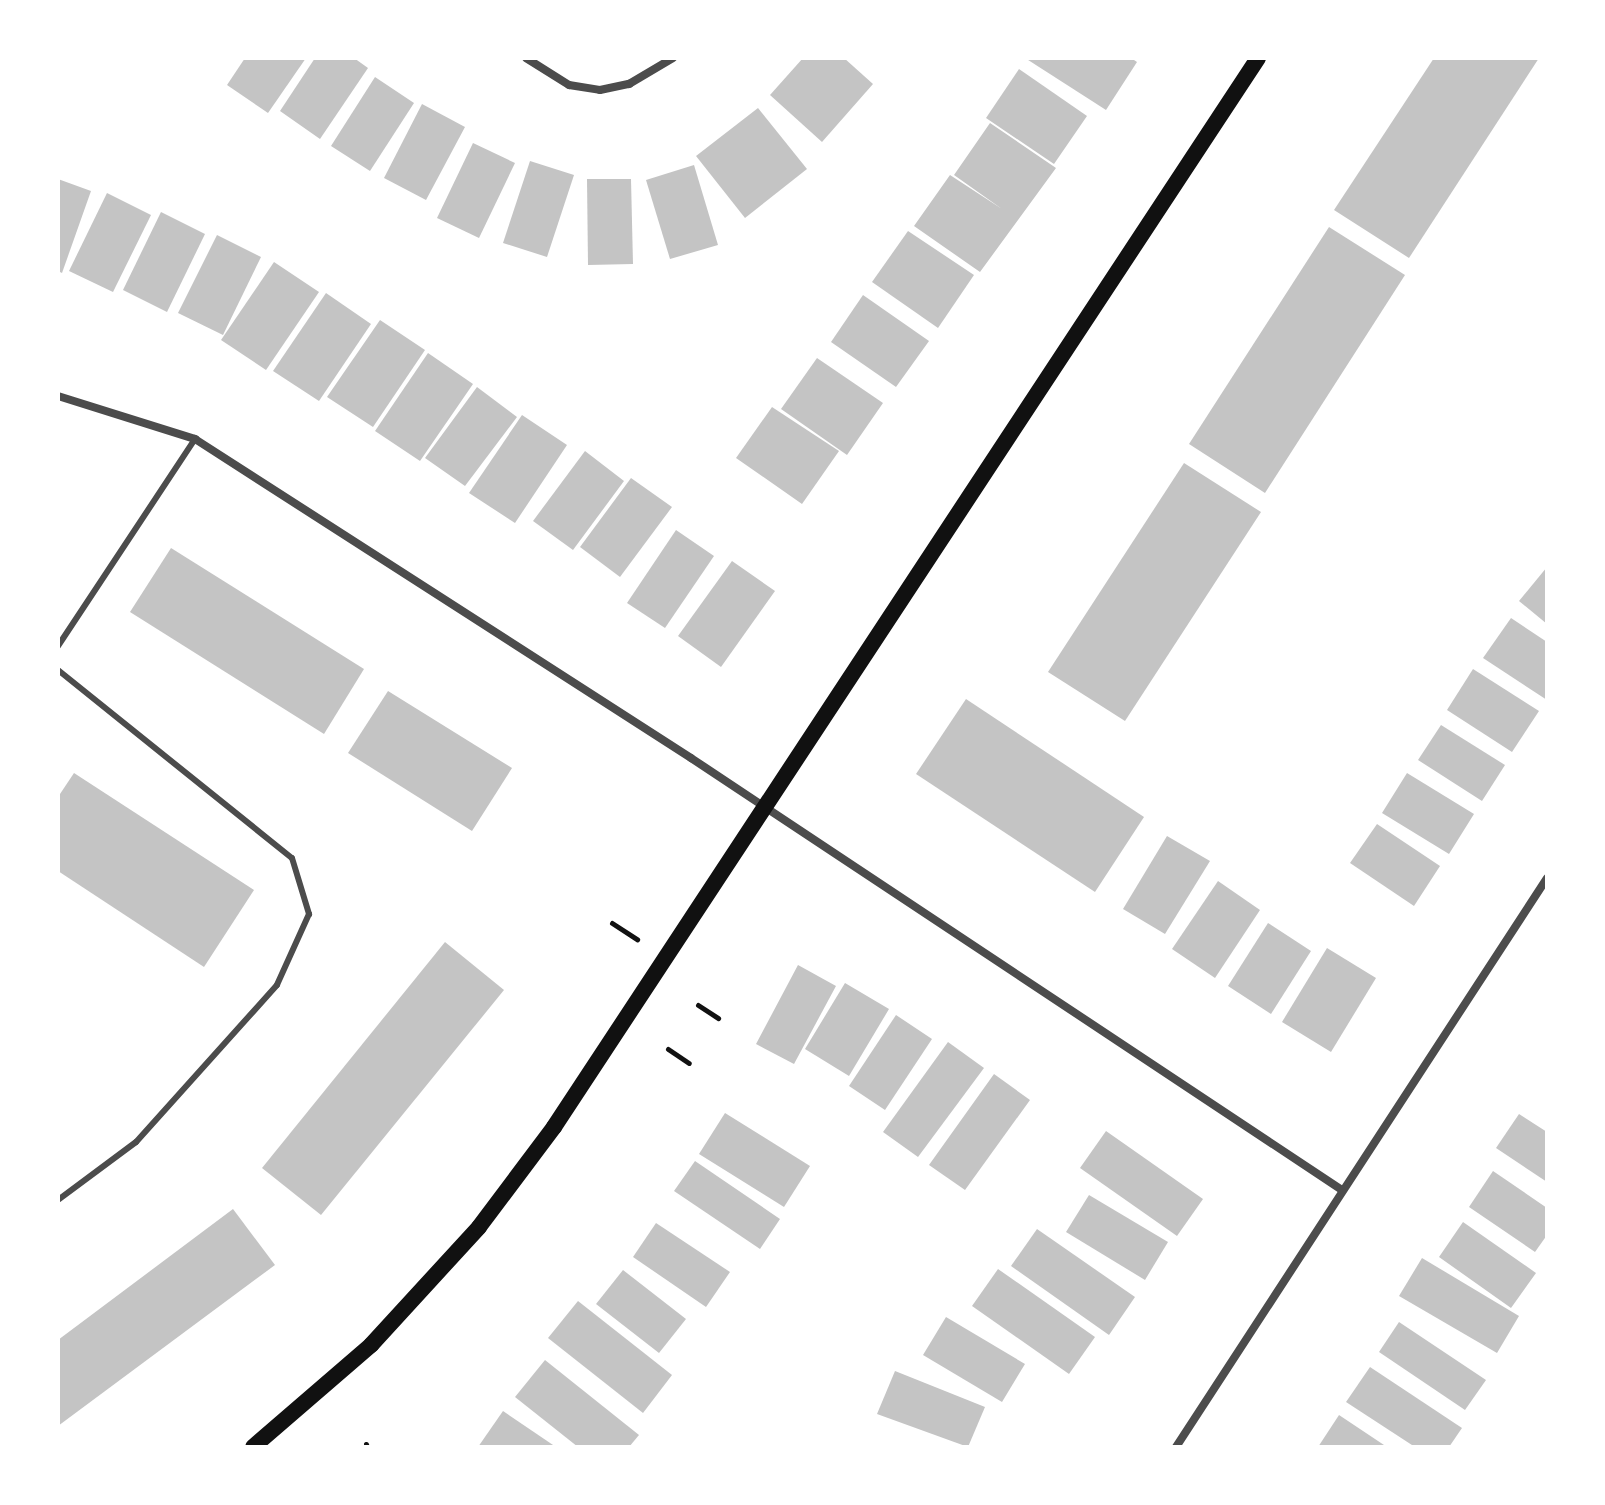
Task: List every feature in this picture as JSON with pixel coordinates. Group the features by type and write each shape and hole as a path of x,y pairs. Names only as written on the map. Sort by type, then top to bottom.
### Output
{"main road":[{"path":"253,1447 371,1345 479,1227 554,1127 1258,58"}],"street":[{"path":"526,58 569,85 600,90 629,84 673,58"},
{"path":"58,396 195,439 766,809 1342,1190"},
{"path":"1176,1447 1547,878"}],"lane":[{"path":"58,646 195,439"},
{"path":"58,670 292,858 309,914 277,985 136,1142 58,1200"}],"path":[{"path":"612,923 637,939"},
{"path":"698,1005 718,1018"},
{"path":"668,1049 689,1063"}],"building":[{"path":"245,58 306,58 268,113 227,85"},
{"path":"315,58 354,58 368,68 320,139 280,111"},
{"path":"803,58 844,58 873,84 822,142 770,95"},
{"path":"1025,58 1131,58 1137,62 1106,110"},
{"path":"1434,58 1539,58 1409,258 1334,210"},
{"path":"1019,69 1087,116 1054,164 986,118"},
{"path":"375,77 414,103 370,171 331,146"},
{"path":"422,104 465,127 426,200 384,178"},
{"path":"758,108 807,169 745,218 696,156"},
{"path":"990,123 1056,168 980,272 914,226 950,175 1002,209 954,175"},
{"path":"473,143 515,163 479,238 437,218"},
{"path":"530,161 574,175 547,257 503,243"},
{"path":"694,165 718,245 670,259 646,180"},
{"path":"58,179 91,191 62,273 58,271"},
{"path":"587,179 631,179 633,264 588,265"},
{"path":"107,193 151,215 113,292 69,271"},
{"path":"161,212 205,234 167,312 123,290"},
{"path":"1329,227 1405,275 1265,493 1189,444"},
{"path":"908,231 974,275 938,328 872,282"},
{"path":"217,235 261,257 223,335 178,313"},
{"path":"274,262 319,292 266,370 221,340"},
{"path":"326,293 371,324 319,401 273,371"},
{"path":"863,295 929,341 896,387 831,342"},
{"path":"380,320 425,350 373,427 327,397"},
{"path":"428,353 473,384 420,461 375,431"},
{"path":"817,358 883,403 847,455 781,409"},
{"path":"477,387 517,417 465,486 425,458"},
{"path":"772,407 839,451 802,504 736,458"},
{"path":"522,415 567,445 515,523 469,493"},
{"path":"585,451 624,481 573,550 533,521"},
{"path":"1184,463 1261,512 1125,721 1048,672"},
{"path":"631,478 672,507 620,577 580,547"},
{"path":"676,530 714,556 665,628 627,603"},
{"path":"171,548 364,669 324,734 130,612"},
{"path":"732,561 775,591 721,667 678,636"},
{"path":"1547,567 1547,624 1519,601"},
{"path":"1511,618 1547,642 1547,700 1483,658"},
{"path":"1473,669 1539,711 1512,752 1447,710"},
{"path":"388,691 512,768 472,831 348,753"},
{"path":"966,699 1144,817 1095,892 916,774"},
{"path":"1441,725 1505,765 1482,801 1418,760"},
{"path":"74,773 254,890 204,967 58,871 58,797"},
{"path":"1407,773 1474,814 1449,854 1382,813"},
{"path":"1377,824 1440,866 1414,906 1350,863"},
{"path":"1167,836 1210,861 1165,934 1123,909"},
{"path":"1218,881 1260,910 1215,978 1172,949"},
{"path":"1268,923 1311,951 1271,1014 1228,986"},
{"path":"445,942 504,990 321,1215 262,1168"},
{"path":"1327,948 1376,978 1331,1052 1282,1022"},
{"path":"798,965 836,986 794,1064 756,1044"},
{"path":"845,983 889,1009 849,1076 805,1049"},
{"path":"896,1015 932,1039 885,1110 849,1086"},
{"path":"948,1042 984,1068 918,1157 883,1132"},
{"path":"994,1074 1030,1100 965,1190 929,1165"},
{"path":"725,1113 810,1166 784,1207 699,1154"},
{"path":"1519,1114 1547,1132 1547,1182 1496,1148"},
{"path":"1106,1131 1203,1199 1177,1236 1080,1168"},
{"path":"695,1161 780,1219 760,1249 674,1191"},
{"path":"1493,1171 1547,1208 1547,1235 1535,1252 1469,1207"},
{"path":"1089,1195 1168,1242 1145,1280 1066,1232"},
{"path":"233,1209 275,1265 58,1426 58,1340"},
{"path":"1463,1222 1536,1273 1511,1308 1439,1257"},
{"path":"656,1223 730,1272 706,1307 633,1257"},
{"path":"1037,1229 1135,1297 1109,1335 1011,1266"},
{"path":"1422,1258 1519,1316 1497,1353 1399,1296"},
{"path":"998,1269 1095,1337 1069,1374 972,1306"},
{"path":"623,1270 686,1319 659,1353 596,1304"},
{"path":"578,1301 672,1375 643,1413 548,1338"},
{"path":"946,1317 1025,1364 1002,1402 923,1355"},
{"path":"1399,1322 1486,1380 1465,1410 1379,1352"},
{"path":"545,1360 639,1435 629,1447 578,1447 515,1397"},
{"path":"1370,1367 1462,1428 1449,1447 1415,1447 1346,1402"},
{"path":"895,1371 985,1407 968,1447 877,1414"},
{"path":"503,1411 556,1447 478,1447"},
{"path":"1339,1415 1387,1447 1318,1447"}]}
